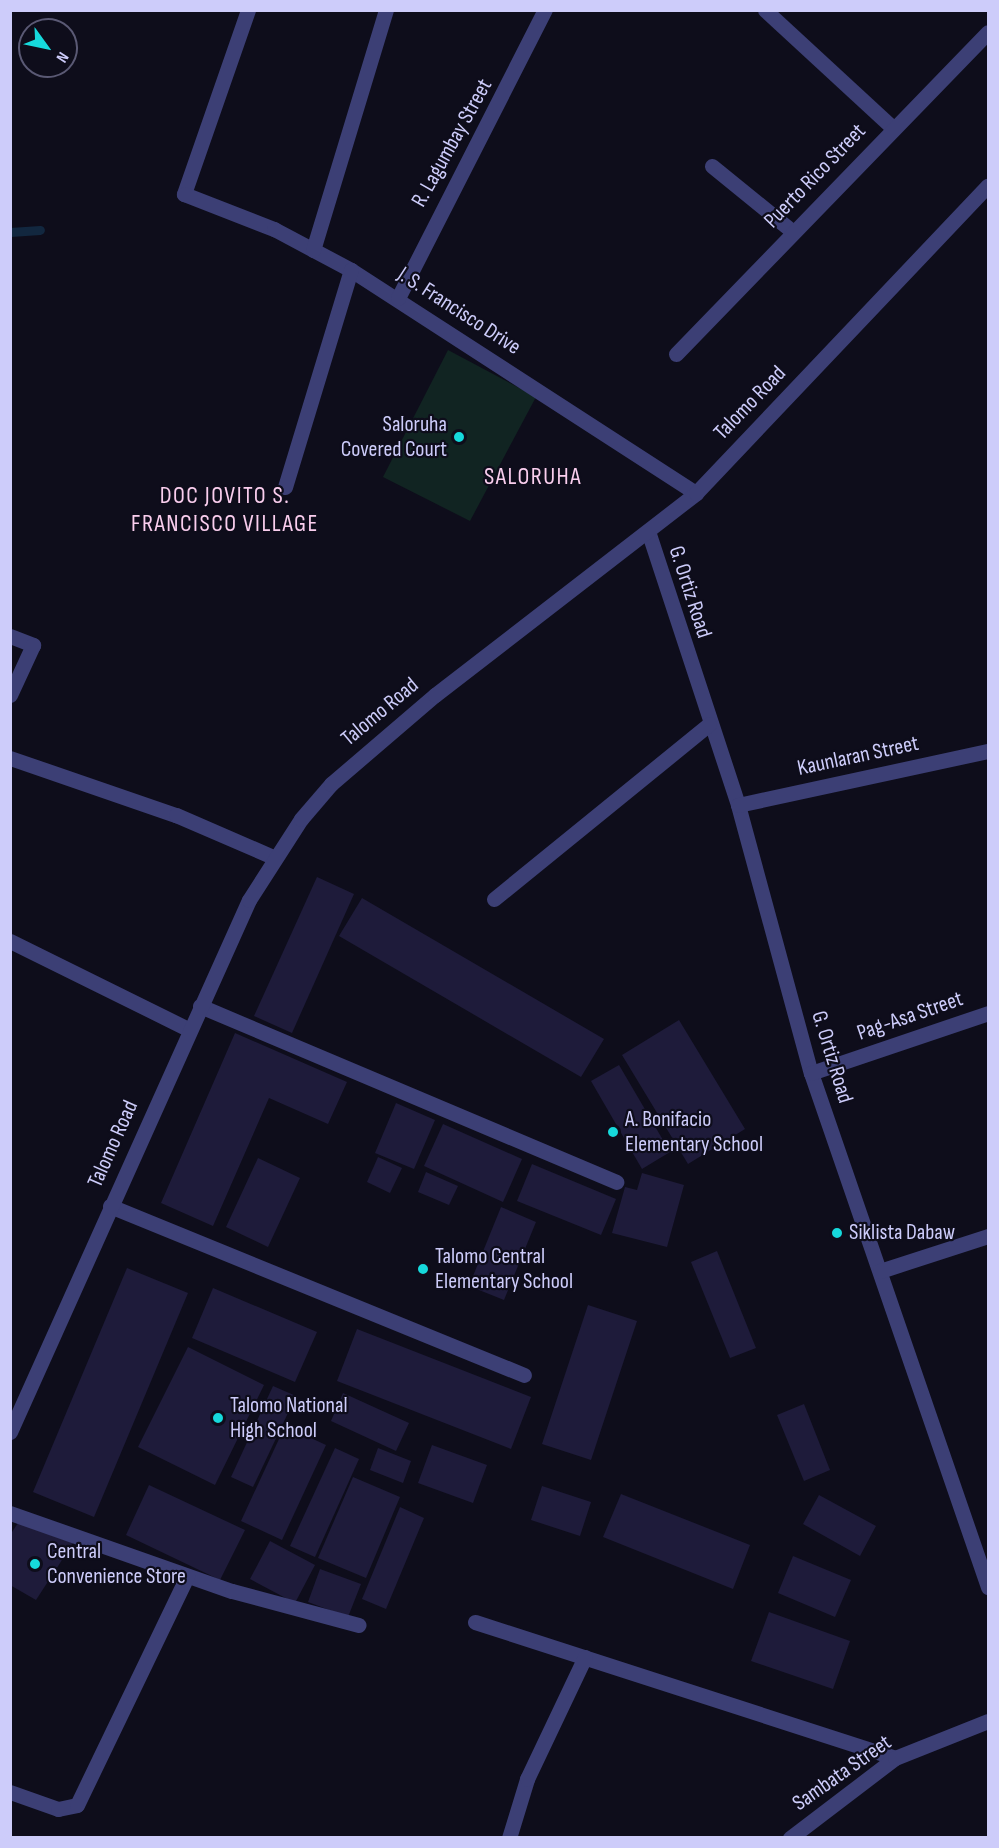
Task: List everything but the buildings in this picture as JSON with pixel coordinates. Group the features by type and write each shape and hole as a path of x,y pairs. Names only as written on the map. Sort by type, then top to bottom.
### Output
{"street":[{"name":"J. S. Francisco Drive","path":"248,10 184,194 313,250 351,270 398,298 696,493"},
{"path":"313,250 386,10"},
{"name":"R. Lagumbay Street","path":"398,298 545,10"},
{"path":"765,10 893,128"},
{"name":"Puerto Rico Street","path":"676,354 792,231 988,32"},
{"path":"712,166 792,231"},
{"name":"Talomo Road","path":"10,1432 189,1029 273,857 331,784 363,755 649,534 696,493 988,185"},
{"path":"285,487 351,270"},
{"name":"G. Ortiz Road","path":"649,534 709,724 738,805 812,1073 988,1587"},
{"path":"10,636 33,645 10,695"},
{"path":"494,899 709,724"},
{"name":"Kaunlaran Street","path":"738,805 988,751"},
{"path":"10,758 176,815 273,857"},
{"path":"10,941 189,1029"},
{"path":"200,1006 616,1182"},
{"name":"Pag-Asa Street","path":"812,1073 988,1013"},
{"path":"110,1206 524,1375"},
{"path":"880,1271 988,1236"},
{"path":"10,1514 187,1576 359,1625"},
{"path":"10,1792 58,1809 76,1805 187,1576"},
{"path":"475,1622 895,1758"},
{"path":"509,1838 526,1779 585,1657"},
{"name":"Sambata Street","path":"790,1838 895,1758 988,1721"}],"green space":[{"name":"Saloruha Covered Court","path":"448,350 536,397 470,521 383,477"}],"waterway":[{"path":"10,232 40,230"}],"place":[{"name":"Saloruha Covered Court","path":"459,437"},
{"name":"A. Bonifacio Elementary School","path":"613,1132"},
{"name":"Siklista Dabaw","path":"837,1233"},
{"name":"Talomo Central Elementary School","path":"423,1269"},
{"name":"Talomo National High School","path":"218,1418"},
{"name":"Central Convenience Store","path":"35,1564"}],"district":[{"name":"SALORUHA","path":"533,477"},
{"name":"DOC JOVITO S. FRANCISCO VILLAGE","path":"225,510"}]}
